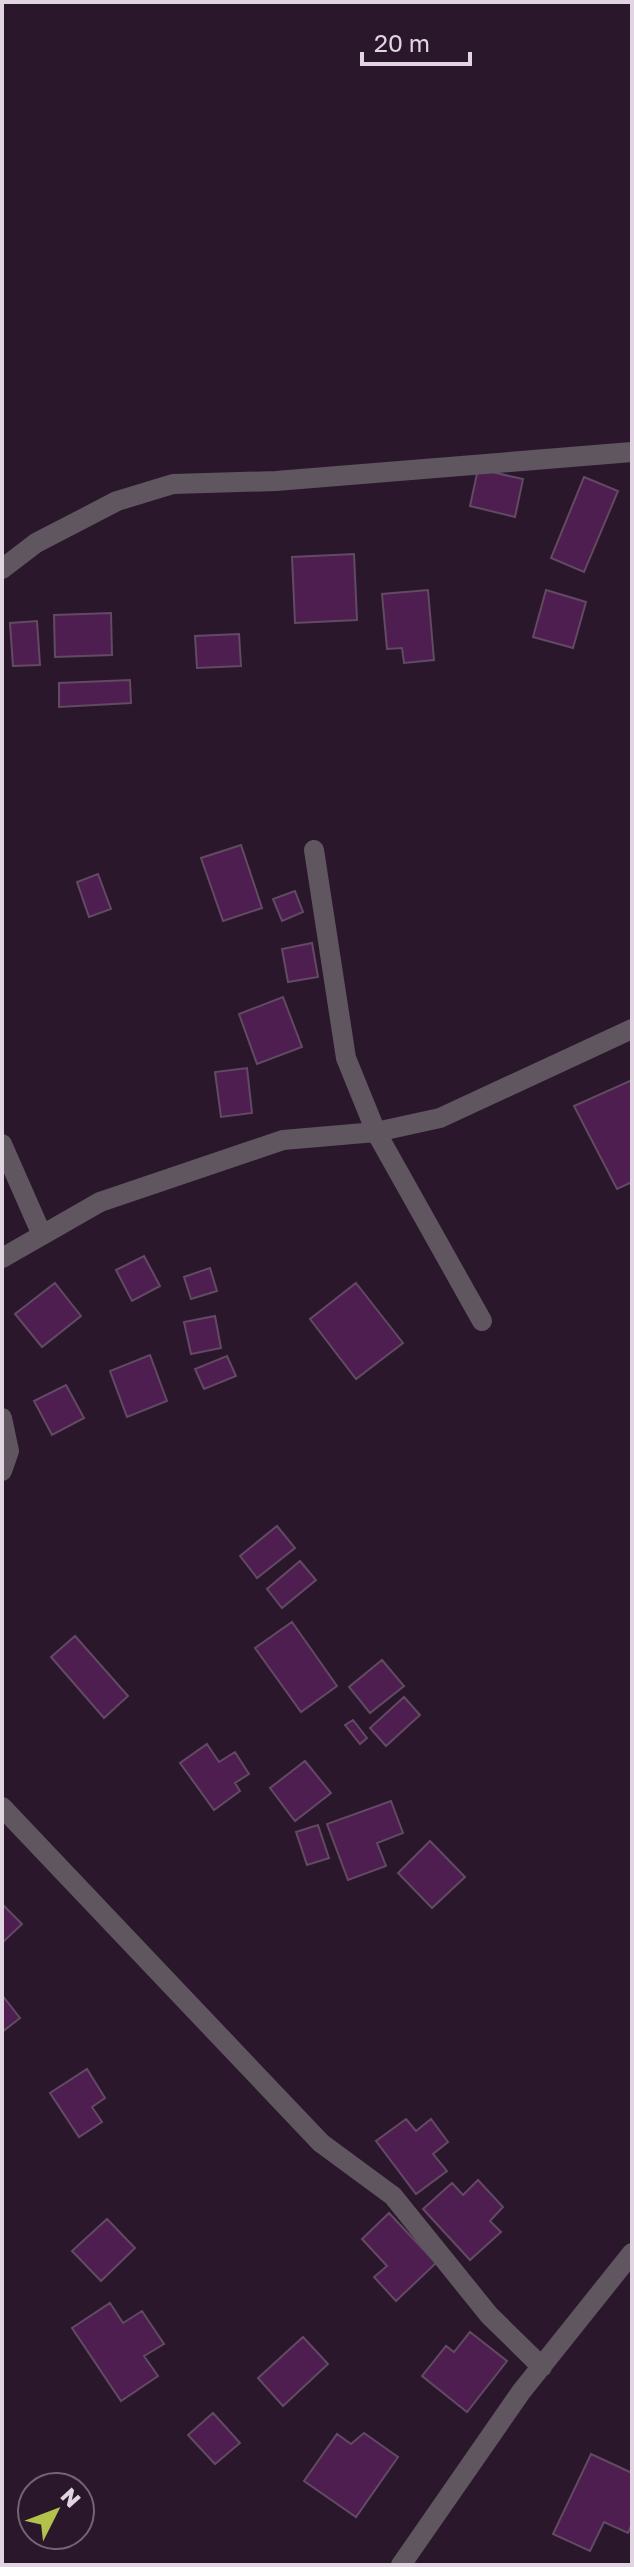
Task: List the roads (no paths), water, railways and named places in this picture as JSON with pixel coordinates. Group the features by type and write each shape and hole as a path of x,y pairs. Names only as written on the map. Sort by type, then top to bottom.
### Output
{"street":[{"path":"2,569 36,543 117,501 173,484 291,480 632,452"},
{"path":"314,850 346,1058 376,1132 482,1321"},
{"path":"2,1258 100,1202 283,1140 376,1132 440,1118 632,1029"},
{"path":"2,1144 42,1235"},
{"path":"2,1418 9,1451 2,1471"},
{"path":"2,1807 321,2143 393,2196 489,2315 542,2367"},
{"path":"401,2565 542,2367 632,2253"}]}
